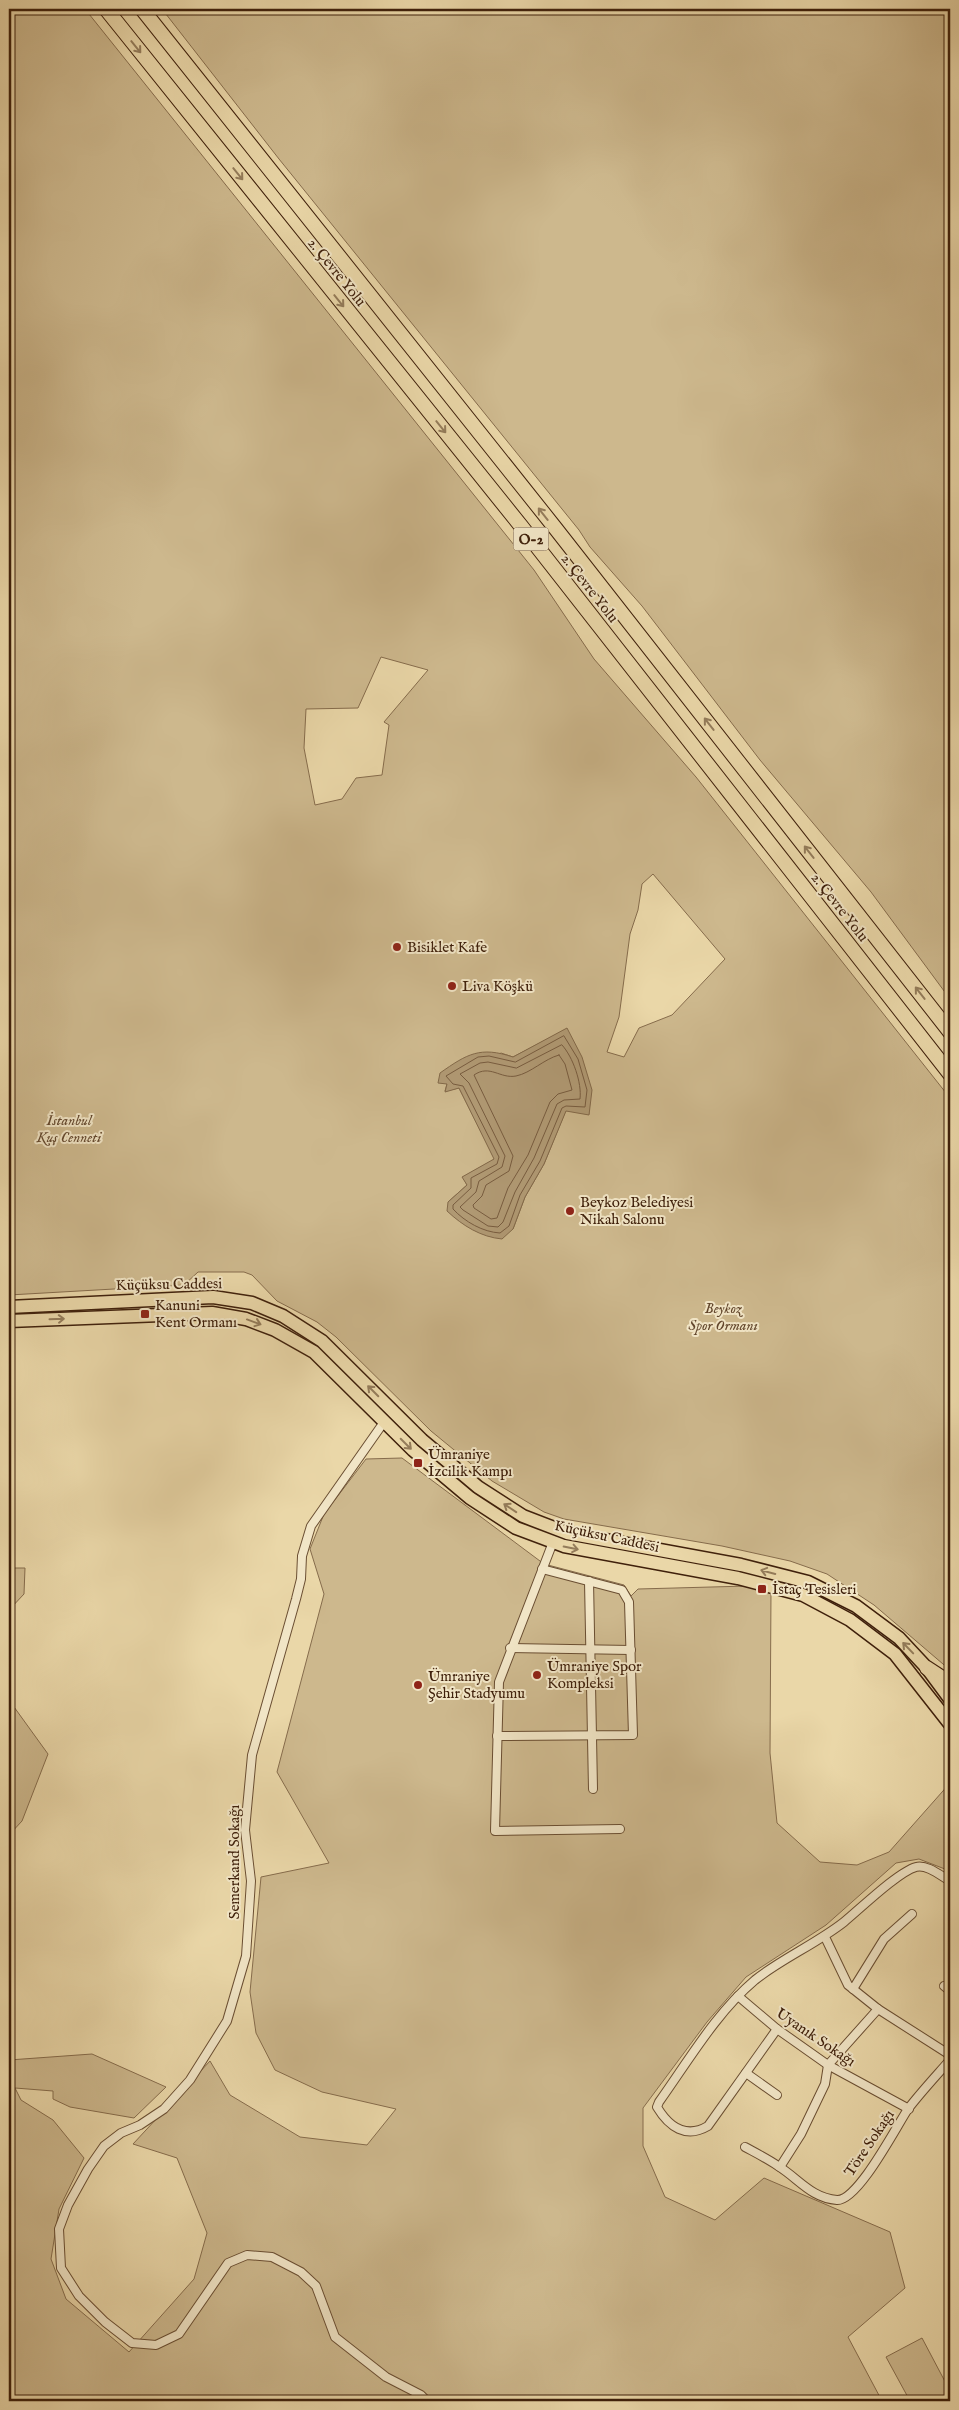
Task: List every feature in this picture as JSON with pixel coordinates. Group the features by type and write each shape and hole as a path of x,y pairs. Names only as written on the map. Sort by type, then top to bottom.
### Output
{"highway":[{"name":"2. Çevre Yolu","path":"106,9 521,526 950,1074"},
{"name":"2. Çevre Yolu","path":"142,9 568,544 950,1032"},
{"path":"927,1668 950,1683"}],"main road":[{"name":"Küçüksu Caddesi","path":"9,1307 213,1297 252,1303 283,1316 322,1341 422,1440 478,1486 523,1516 556,1529 741,1565 808,1582 856,1606 899,1638 927,1668 950,1699"},
{"name":"Küçüksu Caddesi","path":"9,1321 221,1315 246,1319 275,1330 314,1352 413,1450 470,1498 516,1528 564,1546 738,1578 803,1595 850,1620 895,1654 950,1724"},
{"path":"327,1366 338,1356"},
{"path":"384,1422 394,1412"},
{"path":"553,1542 556,1529"},
{"path":"816,1602 819,1588"}],"street":[{"name":"Semerkand Sokağı","path":"384,1422 311,1526 302,1556 296,1599 252,1755 245,1830 251,1881 246,1956 227,2021 190,2080 164,2110 122,2133 104,2146 88,2169 68,2205 59,2229 61,2268 79,2296 105,2322 132,2343 156,2345 179,2334 228,2263 247,2255 272,2257 301,2272 316,2286 335,2337 386,2377 422,2395 427,2401"},
{"path":"553,1542 498,1682 495,1831 620,1829"},
{"path":"497,1736 633,1735 630,1602 622,1590 542,1569"},
{"path":"590,1581 593,1789"},
{"path":"510,1648 631,1650"},
{"path":"777,2029 708,2126 698,2132 679,2131 661,2114 657,2108 659,2102 711,2029 738,1996 757,1979 825,1937 897,1878 915,1867 923,1867 950,1881"},
{"path":"853,1989 884,1939 912,1914"},
{"path":"825,1937 848,1985 878,2009 950,2056"},
{"name":"Uyanık Sokağı","path":"738,1996 777,2029 828,2065 909,2108"},
{"path":"780,2167 801,2134 825,2084 828,2065 878,2009"},
{"name":"Töre Sokağı","path":"745,2147 780,2167 800,2185 826,2198 838,2200 847,2198 861,2183 909,2108 950,2060"},
{"path":"746,2073 777,2095"}],"green space":[{"name":"Beykoz Spor Ormanı","path":"9,9 85,9 534,570 594,659 696,777 950,1098 950,1670 874,1605 827,1574 790,1561 722,1546 564,1519 544,1512 492,1481 431,1431 336,1337 317,1322 277,1301 252,1275 244,1272 198,1272 184,1285 9,1295","holes":["381,657 428,670 384,722 389,725 382,775 356,778 342,799 315,805 304,748 306,709 358,708","653,874 725,959 672,1015 639,1028 624,1057 607,1052 619,1017 630,934 638,910 642,884","567,1029 589,1114 566,1110 544,1164 525,1197 513,1229 448,1202 467,1185 463,1177 495,1159 459,1088 445,1091 447,1084 501,1053 513,1057"]},
{"path":"162,9 950,9 950,999 871,892 760,760 642,606 590,547 579,530 279,159"},
{"path":"402,1458 544,1564 624,1585 631,1596 638,1589 748,1586 771,1591 770,1753 777,1823 820,1862 857,1865 889,1852 950,1783 950,1871 919,1859 896,1863 826,1925 746,1977 707,2022 643,2108 643,2146 665,2197 715,2220 764,2178 890,2232 905,2288 848,2337 882,2401 9,2401 9,2060 92,2054 166,2087 134,2118 70,2107 53,2099 53,2091 15,2088 21,2100 53,2120 84,2158 59,2209 51,2259 66,2299 129,2352 194,2279 207,2233 177,2158 133,2144 210,2061 230,2095 300,2137 367,2145 396,2109 322,2092 275,2070 256,2033 250,1992 261,1877 329,1863 277,1772 324,1594 310,1549 324,1514 366,1459"},
{"path":"9,1568 25,1568 24,1594 9,1610"},
{"path":"9,1700 48,1754 22,1821 9,1835"},
{"path":"922,2338 950,2391 950,2400 948,2401 910,2401 886,2357"}],"water":[{"path":"567,1028 582,1057 592,1090 589,1115 566,1111 544,1164 525,1197 513,1229 502,1239 487,1236 466,1226 447,1211 448,1202 467,1185 462,1177 494,1159 459,1088 445,1092 447,1084 438,1083 440,1073 466,1057 483,1052 513,1057"}],"place":[{"name":"Bisiklet Kafe","path":"397,947"},
{"name":"Liva Köşkü","path":"452,986"},
{"name":"Beykoz Belediyesi Nikah Salonu","path":"570,1211"},
{"name":"Kanuni Kent Ormanı","path":"145,1314"},
{"name":"Ümraniye İzcilik Kampı","path":"418,1463"},
{"name":"İstaç Tesisleri","path":"762,1589"},
{"name":"Ümraniye Spor Kompleksi","path":"537,1675"},
{"name":"Ümraniye Şehir Stadyumu","path":"418,1685"}],"park label":[{"name":"İstanbul Kuş Cenneti","path":"69,1128"}]}
